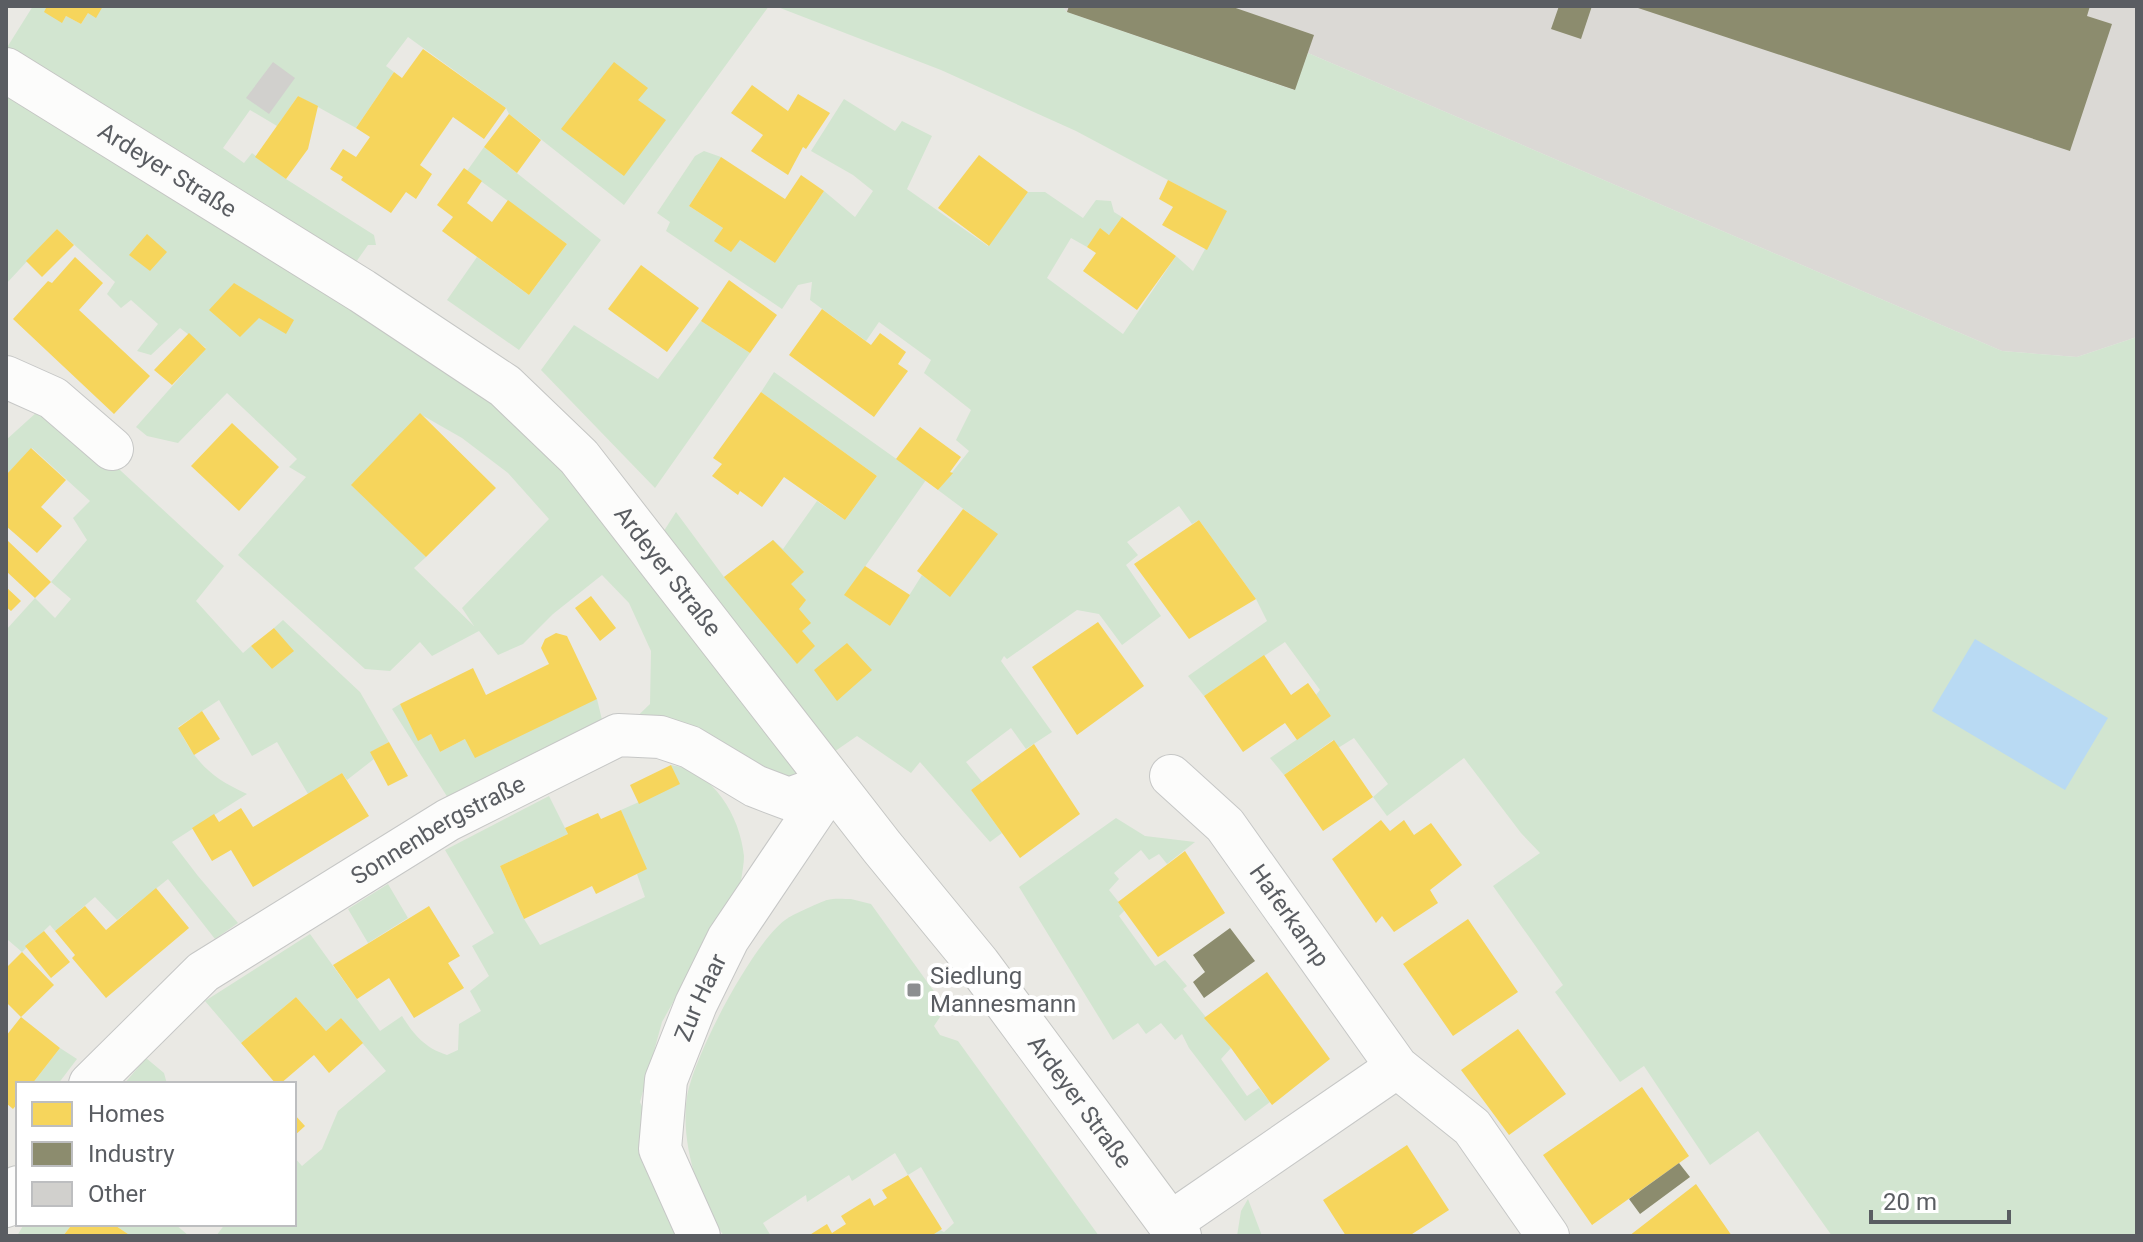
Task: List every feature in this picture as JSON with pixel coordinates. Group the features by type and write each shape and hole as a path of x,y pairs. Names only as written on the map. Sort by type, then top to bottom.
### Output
{"main road":[{"name":"Ardeyer Straße","path":"6,70 362,291 505,386 579,457 978,964 1174,1230"}],"street":[{"path":"6,377 53,398 112,449"},
{"name":"Sonnenbergstraße","path":"92,1082 203,972 448,820 618,735 660,737 690,747 755,786 789,799 833,783"},
{"name":"Haferkamp","path":"1171,776 1225,825 1397,1067 1472,1127 1548,1236"},
{"name":"Zur Haar","path":"699,1236 660,1149 666,1080 696,1004 728,939 833,783"},
{"path":"1174,1230 1397,1067"}],"shaded area":[{"path":"1062,6 2137,6 2137,337 2077,357 2002,351 1308,53 1295,90 1067,12"}],"green space":[{"path":"33,6 47,6 62,22 66,16 81,24 88,13 103,6 769,6 624,205 509,114 506,108 408,37 386,66 394,72 356,128 298,96 277,126 250,110 223,148 244,163 252,153 286,179 374,235 376,245 368,245 344,279 434,337 653,548 676,512 724,577 773,540 783,549 817,501 845,520 877,476 761,392 774,372 926,480 845,595 890,626 922,575 950,596 997,534 938,490 969,451 956,440 971,410 924,373 931,360 879,322 866,341 810,300 812,282 798,285 782,309 666,231 670,222 657,213 695,156 704,151 721,157 689,206 723,228 715,241 740,240 775,263 824,191 855,217 873,191 853,175 811,151 844,99 895,131 902,121 932,136 907,189 988,246 1028,192 1045,192 1083,218 1096,200 1111,201 1114,212 1122,217 1109,235 1100,229 1087,247 1071,238 1047,278 1123,334 1176,256 1193,271 1226,211 1076,131 941,70 775,6 1062,6 1067,12 1294,90 1308,53 2002,351 2077,357 2137,337 2137,1236 1832,1236 1758,1131 1710,1165 1644,1066 1620,1082 1555,992 1563,985 1493,886 1540,853 1464,758 1387,816 1373,797 1388,784 1354,738 1338,748 1333,740 1284,775 1270,758 1331,716 1316,695 1320,690 1285,642 1204,696 1188,676 1267,621 1256,599 1199,520 1192,524 1179,506 1127,542 1138,555 1126,565 1161,616 1122,645 1099,614 1077,610 1007,659 1004,656 1001,661 1052,732 1026,749 1011,728 966,762 982,782 971,790 1002,833 990,842 920,762 911,773 857,736 818,763 789,799 618,735 650,704 651,651 629,603 602,575 553,614 523,644 498,655 479,631 432,656 420,642 390,671 365,669 238,555 306,477 289,467 297,459 227,393 178,443 147,436 136,427 206,348 180,328 151,355 137,351 158,324 131,300 121,308 107,294 115,282 57,229 6,284 6,49","holes":["420,414 462,438 508,473 549,519 462,608 474,626 414,568 426,557 352,485"]},
{"path":"484,147 601,240 519,350 447,300 477,257 529,295 567,244 467,171"},
{"path":"701,321 750,353 655,488 541,370 574,325 658,379"},
{"path":"37,412 69,423 224,566 196,601 243,653 251,646 272,669 293,651 274,628 283,620 360,692 389,742 371,752 374,759 347,780 342,773 308,794 277,742 252,756 219,700 178,727 205,768 247,794 172,842 238,923 215,939 168,879 117,920 95,897 55,931 50,925 22,952 8,940 6,942 6,630 35,598 55,618 71,599 51,582 87,540 73,518 90,501 32,448 6,475 6,440"},
{"path":"597,699 603,724 448,798 392,709 400,704 418,740 431,734 440,752 465,739"},
{"path":"671,765 686,769 712,785 737,826 744,856 741,881 662,1022 640,1102 699,1236 216,1236 224,1226 296,1226 296,1159 302,1166 322,1149 338,1111 386,1071 341,1018 326,1031 296,997 241,1043 205,1001 310,934 380,1031 402,1016 416,1035 432,1049 447,1055 458,1050 459,1024 481,1011 470,991 489,976 472,946 494,933 445,850 549,796 568,834 500,866 524,919 540,945 645,897 637,874 646,869 621,810 679,784"},
{"path":"1116,818 1145,836 1195,842 1167,864 1159,854 1149,860 1141,850 1114,873 1119,879 1109,890 1125,910 1119,916 1155,966 1165,960 1187,986 1183,989 1231,1048 1221,1059 1247,1096 1259,1088 1270,1102 1245,1121 1189,1048 1182,1034 1175,1040 1161,1023 1146,1034 1138,1023 1113,1040 1019,887"},
{"path":"388,884 408,918 368,943 348,909"},
{"path":"851,899 871,904 946,1008 934,1026 940,1035 958,1041 1099,1236 931,1236 940,1230 944,1232 954,1223 921,1167 908,1175 895,1153 852,1181 849,1175 807,1202 806,1195 763,1223 771,1236 724,1236 699,1188 686,1132 687,1097 701,1055 727,1000 774,930 791,916 824,901"},
{"path":"60,1048 77,1059 60,1082 34,1082"},
{"path":"146,1058 164,1073 166,1082 126,1082"},
{"path":"1248,1199 1262,1236 1237,1236 1241,1211"},
{"path":"23,1226 70,1227 63,1236 17,1236"},
{"path":"116,1226 177,1226 189,1236 131,1236"}],"water":[{"path":"1975,639 2108,718 2065,790 1932,711"}],"building: Homes":[{"path":"47,6 103,6 96,18 88,13 81,24 66,16 62,23 44,12"},
{"path":"423,49 506,108 484,139 453,117 420,165 432,174 416,199 406,192 391,213 341,180 343,177 330,169 343,149 356,157 370,137 356,128 394,72 402,78"},
{"path":"614,62 648,88 638,100 666,120 624,176 561,129"},
{"path":"752,85 788,111 798,94 830,113 806,149 803,147 788,175 751,151 763,135 731,113"},
{"path":"298,96 318,106 308,149 286,179 255,157"},
{"path":"509,114 541,140 517,173 484,147"},
{"path":"979,155 1028,192 989,246 938,208"},
{"path":"721,157 785,199 801,175 824,191 775,263 740,240 731,252 714,241 723,228 689,206"},
{"path":"464,168 482,181 467,203 492,222 508,200 567,244 529,295 442,231 453,217 437,205"},
{"path":"1168,180 1227,211 1207,250 1162,225 1173,207 1159,199"},
{"path":"1122,217 1176,256 1137,310 1083,271 1096,253 1087,247 1100,228 1109,235"},
{"path":"57,229 74,245 42,277 26,261"},
{"path":"147,234 167,252 150,271 129,255"},
{"path":"75,257 103,283 79,310 150,376 114,414 13,319"},
{"path":"641,265 699,308 667,352 608,309"},
{"path":"729,280 777,315 750,353 701,321"},
{"path":"234,283 294,320 286,334 259,318 240,337 209,310"},
{"path":"822,309 871,345 880,333 906,352 898,364 908,371 874,417 789,355"},
{"path":"189,333 206,349 172,385 154,370"},
{"path":"761,392 877,476 845,520 784,477 762,507 740,491 738,495 712,476 722,464 713,458"},
{"path":"420,413 496,488 426,557 351,485"},
{"path":"232,423 279,467 239,511 191,466"},
{"path":"920,427 961,457 950,472 953,473 938,490 896,459"},
{"path":"31,448 66,480 41,507 62,526 37,553 6,526 6,475"},
{"path":"963,509 998,534 950,597 917,571"},
{"path":"1199,520 1256,599 1189,639 1134,564"},
{"path":"7,540 51,582 35,598 6,571"},
{"path":"773,540 804,572 791,584 806,600 799,609 811,623 802,631 815,646 797,664 724,577"},
{"path":"865,566 910,595 890,626 844,595"},
{"path":"6,587 21,601 11,611 6,607"},
{"path":"591,596 616,628 600,641 575,608"},
{"path":"1098,622 1144,686 1077,735 1032,667"},
{"path":"274,628 294,651 272,669 251,646"},
{"path":"556,633 567,636 597,699 475,758 465,739 440,752 431,734 418,741 400,704 473,668 486,695 549,664 541,648 545,639"},
{"path":"847,643 872,670 837,701 814,670"},
{"path":"1264,655 1291,695 1308,683 1331,716 1297,740 1285,723 1243,752 1204,696"},
{"path":"202,711 220,739 194,755 178,728"},
{"path":"1334,740 1373,797 1323,831 1284,775"},
{"path":"389,742 408,776 388,786 370,752"},
{"path":"1034,744 1080,814 1020,858 971,790"},
{"path":"671,765 680,784 639,804 630,785"},
{"path":"342,773 369,816 253,887 231,850 212,861 192,828 214,814 219,822 241,808 253,827"},
{"path":"621,810 647,869 596,894 592,886 524,919 500,866 568,834 565,828 598,813 601,819"},
{"path":"1381,820 1390,831 1404,820 1414,835 1431,823 1462,865 1430,890 1438,903 1394,932 1382,916 1376,923 1332,859"},
{"path":"1185,851 1225,913 1158,957 1118,902"},
{"path":"156,888 189,928 106,998 72,958 75,955 55,931 85,906 106,930"},
{"path":"429,906 460,956 448,963 464,988 414,1018 389,978 357,999 333,965"},
{"path":"1468,919 1518,992 1453,1036 1403,964"},
{"path":"44,931 70,962 51,978 25,946"},
{"path":"22,952 54,985 21,1017 6,1002 6,968"},
{"path":"1267,972 1330,1059 1272,1105 1231,1048 1204,1018"},
{"path":"296,997 326,1031 341,1018 363,1043 329,1073 314,1055 282,1082 274,1082 241,1043"},
{"path":"21,1017 60,1048 34,1082 16,1082 16,1105 13,1109 6,1103 6,1036"},
{"path":"1518,1029 1566,1094 1509,1135 1461,1070"},
{"path":"1642,1087 1689,1156 1592,1225 1543,1155"},
{"path":"296,1116 305,1126 296,1134"},
{"path":"1407,1145 1449,1210 1409,1236 1346,1236 1323,1200"},
{"path":"908,1175 942,1229 931,1236 808,1236 827,1224 832,1233 846,1224 841,1216 870,1198 874,1206 887,1198 882,1190"},
{"path":"1696,1184 1732,1236 1629,1236"},
{"path":"116,1226 131,1236 63,1236 70,1227"}],"building: Industry":[{"path":"1069,6 1230,6 1314,35 1295,90 1067,12"},
{"path":"1559,6 1592,6 1581,39 1551,29"},
{"path":"2090,6 2087,16 2112,24 2070,151 1635,7"},
{"path":"1230,928 1255,961 1204,998 1193,982 1205,972 1193,955"},
{"path":"1679,1163 1690,1177 1640,1214 1629,1199"}],"building: Other":[{"path":"273,62 295,78 269,114 246,98"}],"place":[{"name":"Siedlung Mannesmann","path":"914,990"}]}
